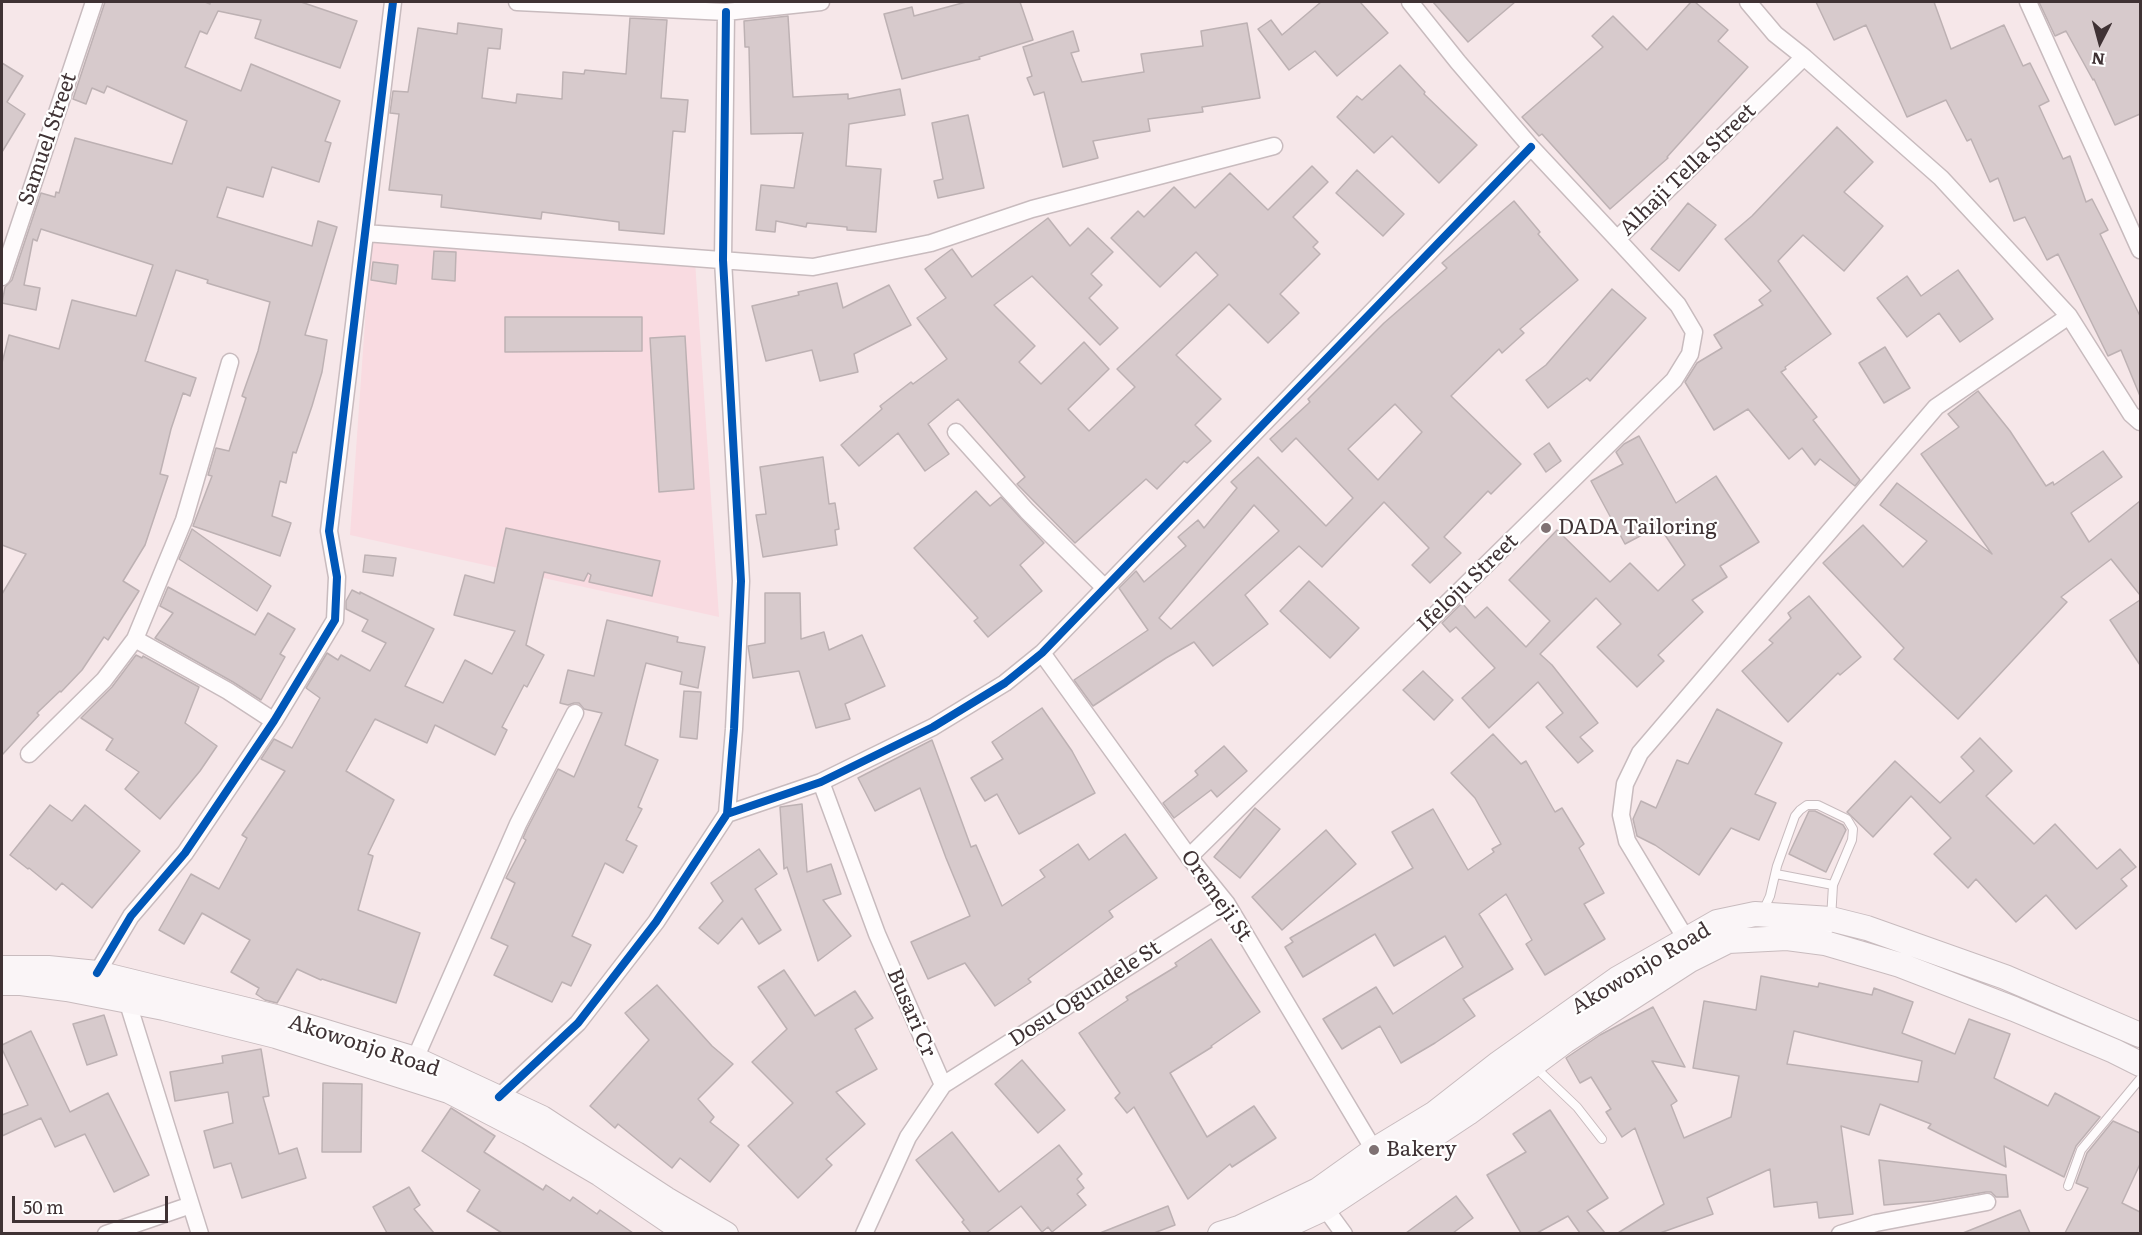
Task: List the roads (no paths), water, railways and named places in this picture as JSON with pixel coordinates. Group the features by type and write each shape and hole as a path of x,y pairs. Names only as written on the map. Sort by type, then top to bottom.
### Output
{"main road":[{"name":"Akowonjo Road","path":"1221,1233 1239,1228 1318,1190 1374,1150 1435,1113 1499,1063 1617,979 1717,922 1762,914 1831,919 1867,928 2005,977 2140,1035"},
{"name":"Akowonjo Road","path":"1269,1233 1325,1208 1459,1119 1565,1041 1681,966 1728,941 1787,938 1825,943 1900,965 2004,1005 2140,1064"},
{"name":"Akowonjo Road","path":"2,968 48,968 97,973 280,1018 414,1059 542,1118 666,1199 726,1233"},
{"name":"Akowonjo Road","path":"2,983 67,989 127,1000 276,1036 449,1091 528,1132 600,1174 688,1233"}],"street":[{"name":"Samuel Street","path":"2,277 94,2"},
{"path":"97,973 131,916 185,853 274,721 335,620 337,577 329,531 393,2"},
{"path":"517,2 726,12 821,2"},
{"name":"Alhaji Tella Street","path":"1410,2 1531,147 1617,239 1804,57"},
{"path":"1748,2 1775,34 1941,178 2069,316 2131,414 2140,422"},
{"path":"2028,2 2140,250"},
{"path":"499,1097 578,1023 656,922 727,814 734,729 741,580 723,260 726,12"},
{"path":"365,233 813,267 931,243 1032,209 1274,146"},
{"path":"727,814 820,782 933,727 1005,683 1042,653 1531,147"},
{"name":"Ifeloju Street","path":"1189,856 1674,380 1690,354 1694,332 1678,305 1617,239"},
{"path":"1686,939 1627,842 1621,815 1625,784 1640,753 1936,407 2069,316"},
{"path":"29,754 104,680 135,639 184,520 230,362"},
{"path":"956,432 1027,511 1104,587"},
{"path":"135,639 228,691 274,721"},
{"name":"Oremeji St","path":"1042,653 1189,856 1227,904 1374,1150"},
{"path":"414,1059 518,824 575,713"},
{"name":"Busari Cr","path":"820,782 878,934 943,1085"},
{"name":"Dosu Ogundele St","path":"943,1085 1227,904"},
{"path":"127,1000 200,1233"},
{"path":"864,1233 908,1137 943,1085"},
{"path":"1840,1233 1877,1228 1987,1202"},
{"path":"106,1233 191,1205"},
{"path":"1325,1208 1344,1233"}],"lane":[{"path":"1762,914 1770,896 1795,816 1807,805 1818,805 1847,819 1853,829 1852,840 1833,885 1831,919 1825,943"},
{"path":"1776,874 1833,885"},
{"path":"1533,1065 1577,1107 1602,1139"},
{"path":"2068,1186 2081,1150 2140,1079"}],"place":[{"name":"DADA Tailoring","path":"1546,528"},
{"name":"Bakery","path":"1374,1150"}]}
